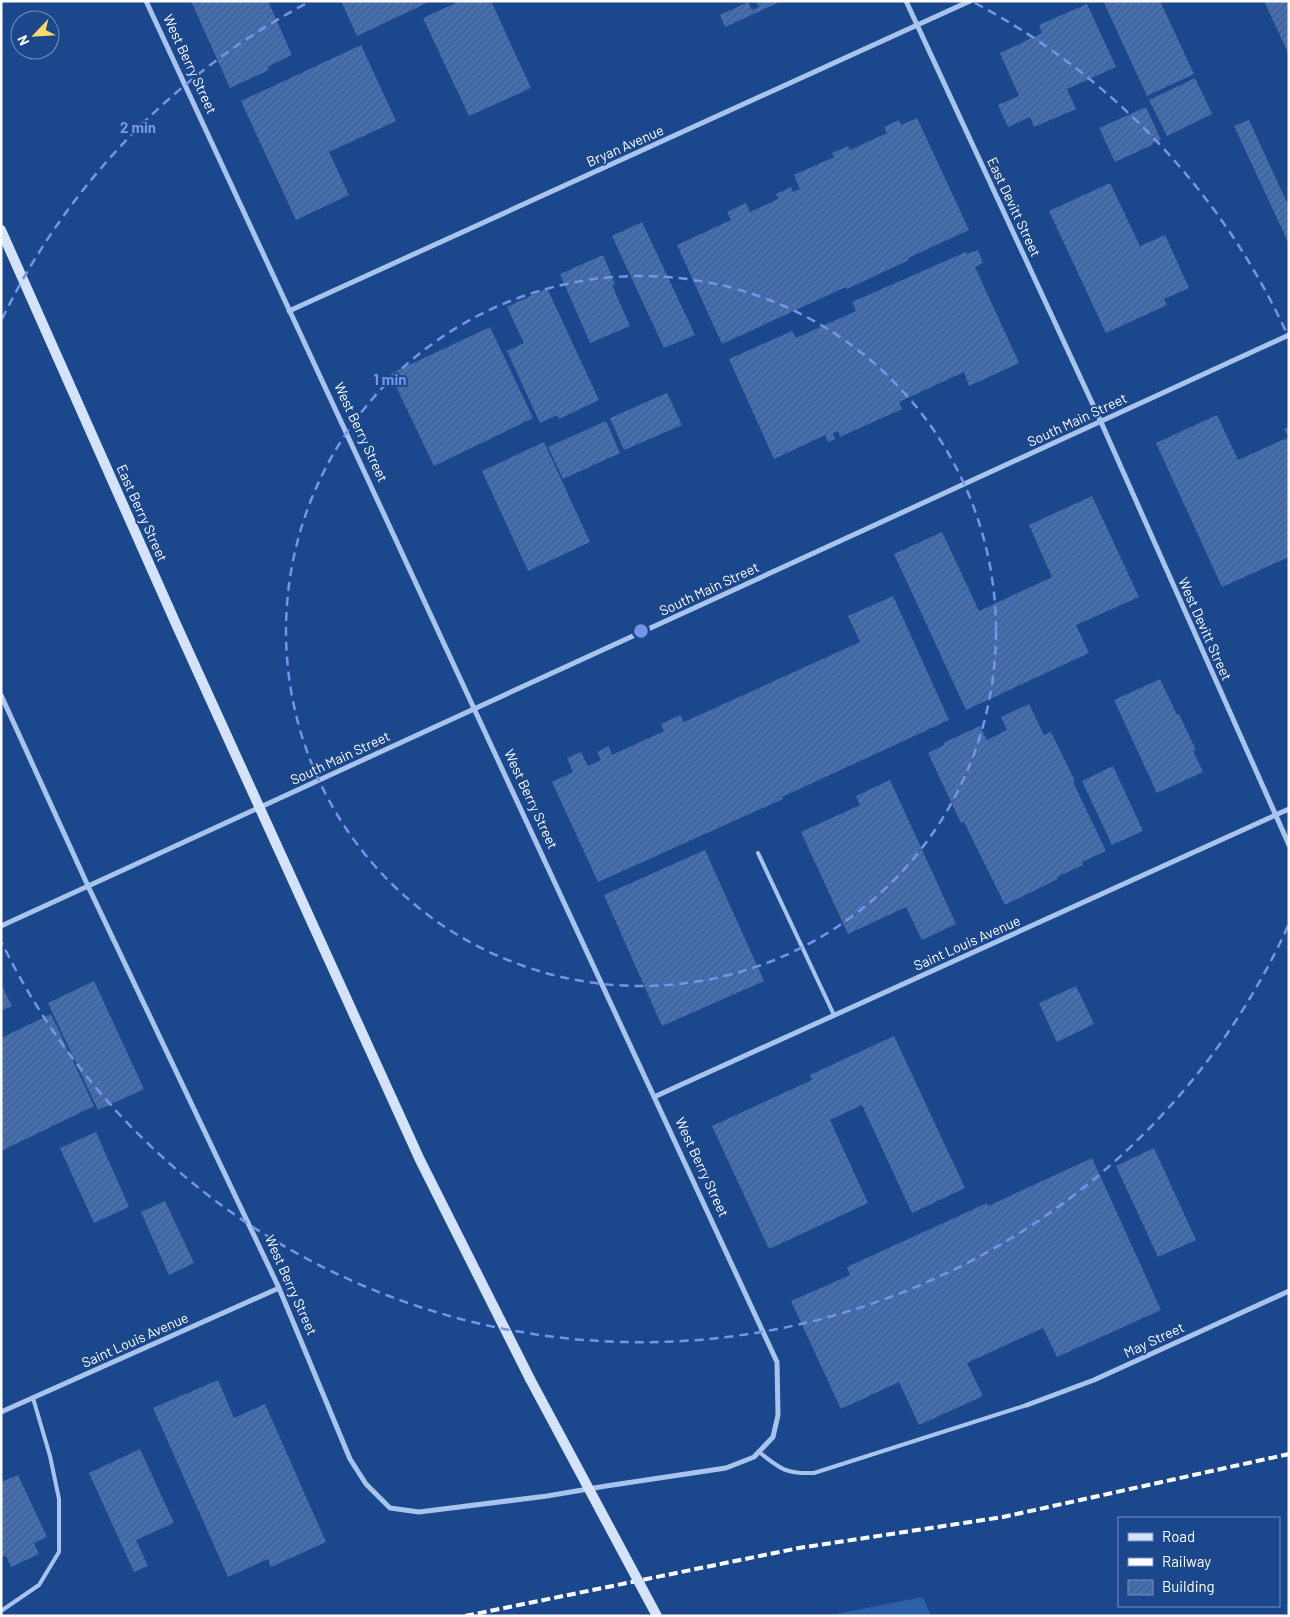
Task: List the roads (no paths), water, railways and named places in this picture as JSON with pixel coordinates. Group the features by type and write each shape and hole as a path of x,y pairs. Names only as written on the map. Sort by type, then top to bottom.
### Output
{"main road":[{"name":"East Berry Street","path":"1,230 259,808"},
{"path":"259,808 420,1160 530,1379 657,1616"}],"street":[{"name":"West Berry Street","path":"88,886 279,1288 350,1459 366,1484 390,1508 419,1512 547,1496 726,1468 754,1457 773,1437 778,1415 777,1362 146,1"},
{"name":"East Devitt Street","path":"906,1 1101,422"},
{"name":"Bryan Avenue","path":"290,311 970,1"},
{"name":"South Main Street","path":"1,926 1289,335"},
{"name":"West Devitt Street","path":"1101,422 1289,846"},
{"path":"1,695 88,886"},
{"name":"Saint Louis Avenue","path":"654,1097 1289,809"},
{"name":"Saint Louis Avenue","path":"1,1412 279,1288"},
{"name":"May Street","path":"1027,1405 1094,1380 1289,1291"}],"lane":[{"path":"758,853 834,1015"},
{"path":"1,1611 39,1585 59,1552 59,1499 50,1456 34,1398"},
{"path":"758,1452 786,1471 797,1474 814,1473 1027,1405"}],"railway":[{"path":"465,1616 799,1548 1003,1517 1289,1454"}]}
